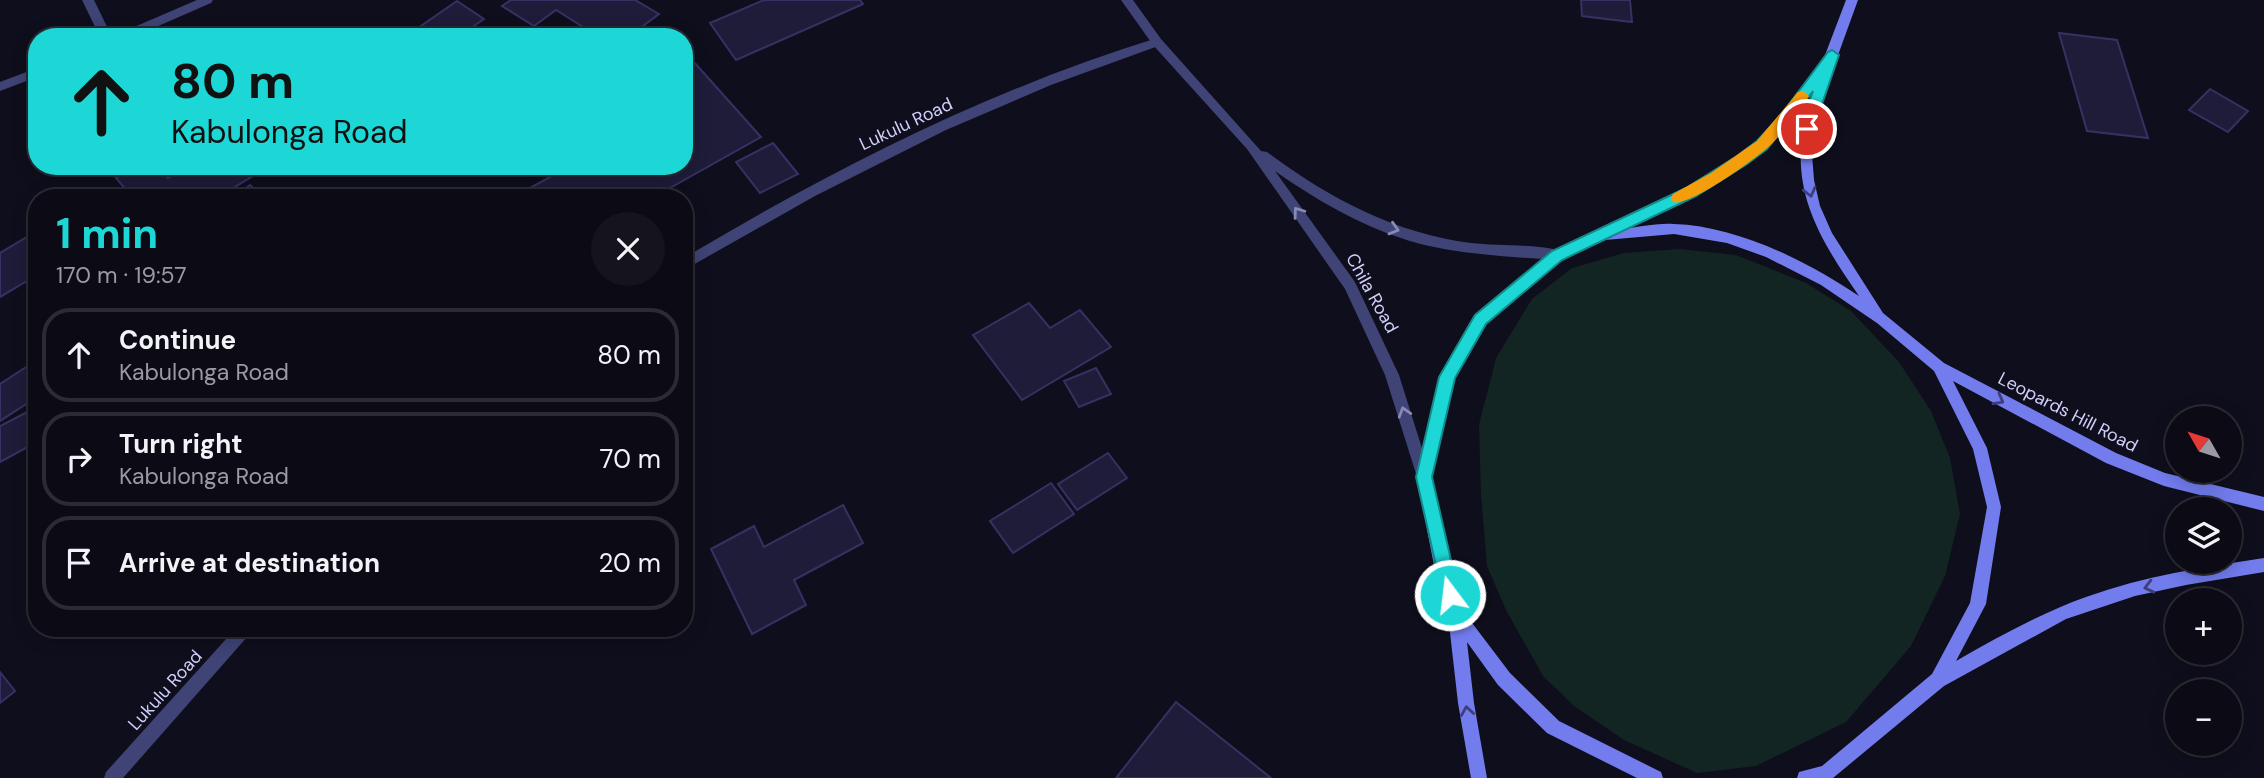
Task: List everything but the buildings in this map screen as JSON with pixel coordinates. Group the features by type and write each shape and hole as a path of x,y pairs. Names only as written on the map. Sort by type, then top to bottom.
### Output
{"main road":[{"path":"1852,0 1807,129 1804,158 1814,208 1830,240 1882,319"},
{"path":"1479,778 1466,703 1456,615 1444,576 1424,477 1447,377 1480,319 1557,256 1691,192 1762,145 1786,118 1832,55"},
{"path":"1604,235 1674,229 1727,238 1771,253 1826,281 1882,319 1939,367 1980,448 1994,508 1979,604 1938,680"},
{"name":"Leopards Hill Road","path":"1939,367 2111,458 2164,479 2264,504"},
{"path":"1805,778 1823,775 1938,680 2013,637 2063,613 2195,575 2264,565"},
{"path":"1456,615 1504,679 1553,727 1655,778"}],"street":[{"path":"88,0 102,28"},
{"path":"143,28 207,0"},
{"name":"Chila Road","path":"1127,0 1157,42 1251,146 1350,286 1392,375 1424,477"},
{"name":"Lukulu Road","path":"693,260 814,190 921,137 1031,88 1157,42"},
{"path":"0,87 28,76"},
{"name":"Chila Road","path":"1251,146 1284,171 1343,208 1390,229 1484,250 1557,256"},
{"name":"Lukulu Road","path":"111,778 239,637"}],"green space":[{"path":"1679,249 1736,255 1806,283 1851,311 1899,362 1931,411 1950,458 1960,514 1945,576 1911,646 1846,722 1756,766 1697,773 1624,740 1574,706 1543,676 1506,610 1487,566 1481,494 1479,425 1496,358 1532,299 1572,268 1624,253"}],"slow traffic":[{"path":"1678,198 1716,177 1762,145 1803,96"}],"route":[{"path":"1450,595 1424,477 1447,377 1480,319 1557,256 1691,192 1742,160 1762,145 1786,118 1832,55 1807,129"}]}
